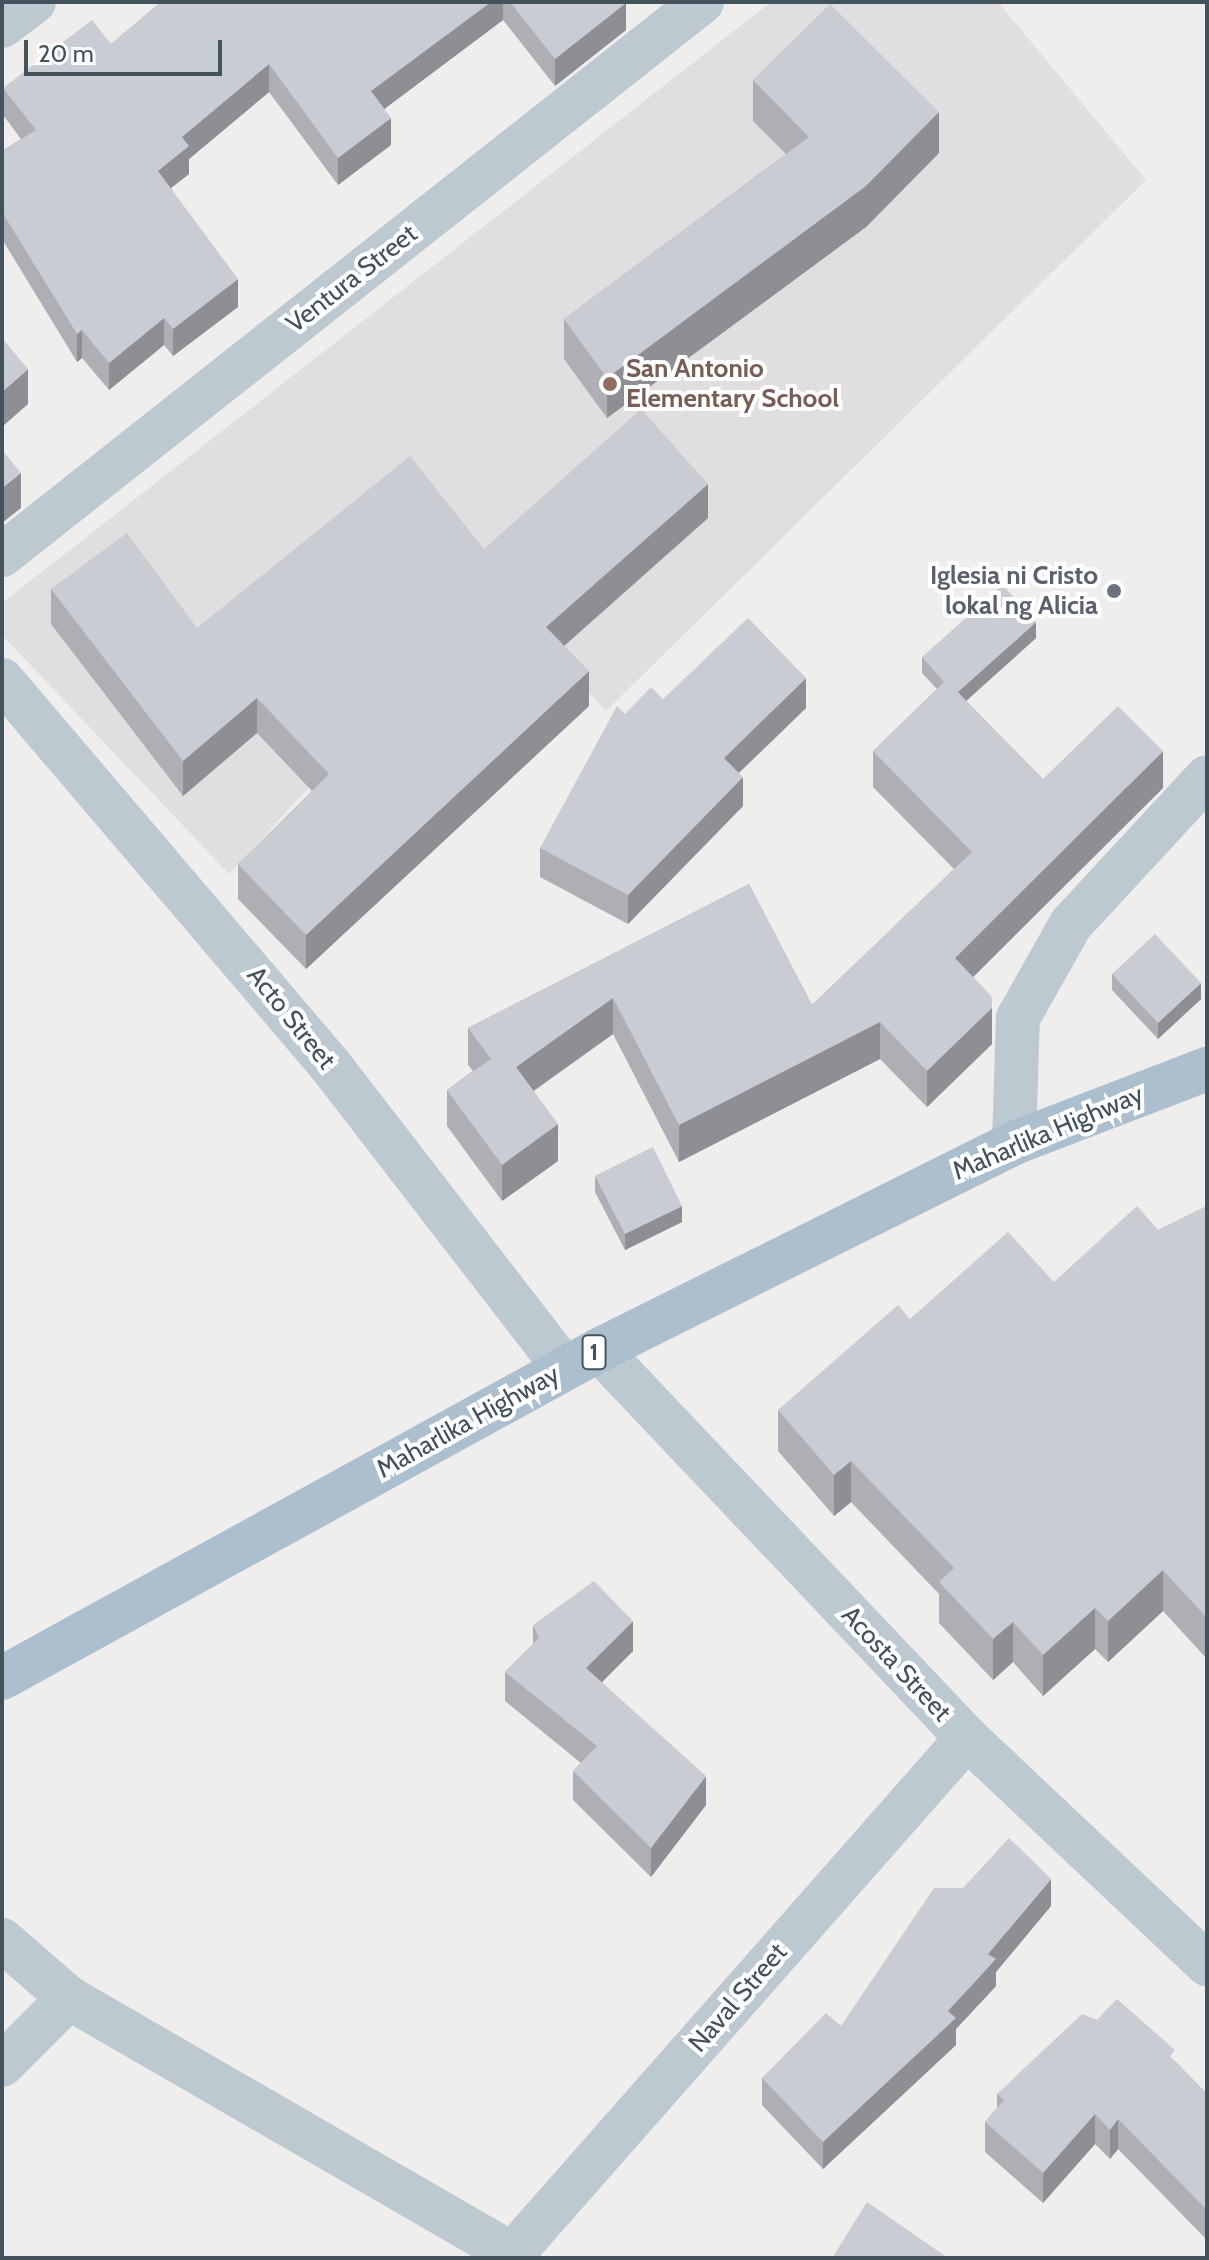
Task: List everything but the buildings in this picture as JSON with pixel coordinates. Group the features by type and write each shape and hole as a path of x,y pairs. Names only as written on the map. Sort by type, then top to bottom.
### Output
{"main road":[{"name":"Maharlika Highway","path":"2,1678 582,1359 1014,1143 1207,1069"}],"street":[{"path":"2,26 34,2"},
{"name":"Ventura Street","path":"2,555 702,2"},
{"name":"Acto Street","path":"2,680 582,1359"},
{"path":"1014,1143 1018,1018 1071,924 1207,777"},
{"name":"Acosta Street","path":"582,1359 967,1738 1207,1964"},
{"name":"Naval Street","path":"513,2257 967,1738"},
{"path":"2,1940 69,1998 513,2257"},
{"path":"2,2065 69,1998"}],"shaded area":[{"name":"San Antonio Elementary School","path":"771,2 998,2 1146,180 606,711 492,589 229,874 2,635 2,603"}],"place":[{"name":"San Antonio Elementary School","path":"610,384"},
{"name":"Iglesia ni Cristo lokal ng Alicia","path":"1114,591"}]}
